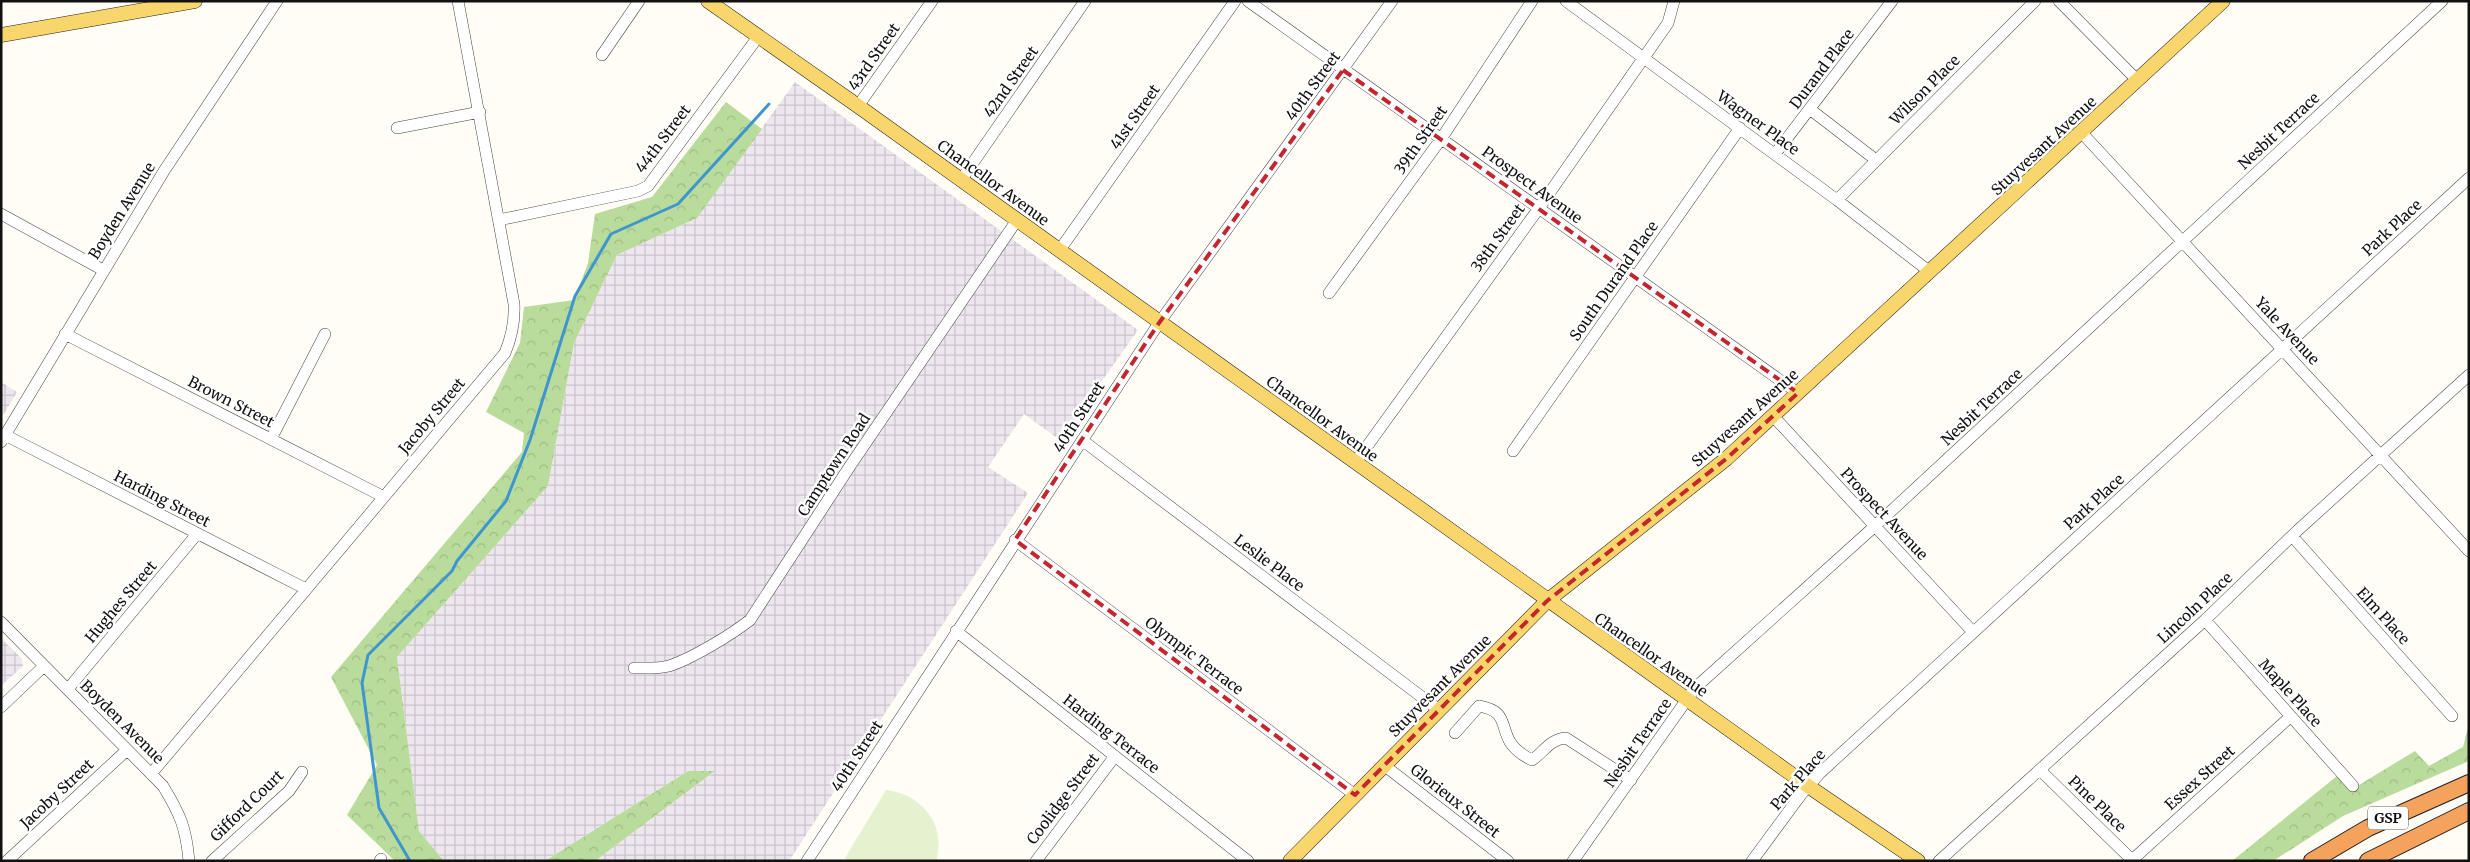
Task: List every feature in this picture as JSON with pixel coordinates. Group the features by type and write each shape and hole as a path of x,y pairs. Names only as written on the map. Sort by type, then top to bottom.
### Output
{"highway":[{"name":"GSP","path":"2312,861 2376,824 2469,783"},
{"name":"GSP","path":"2368,861 2469,811"}],"main road":[{"path":"1,35 195,1"},
{"name":"Chancellor Avenue","path":"708,1 858,106 1686,700 1918,861"},
{"name":"Stuyvesant Avenue","path":"1290,861 1547,601 1726,459 2224,1"}],"street":[{"name":"Boyden Avenue","path":"3,438 103,270 203,109 277,1"},
{"name":"Jacoby Street","path":"151,774 505,352 512,337 515,321 514,304 458,1"},
{"path":"602,55 639,1"},
{"name":"43rd Street","path":"858,106 932,1"},
{"name":"42nd Street","path":"961,180 1085,1"},
{"name":"41st Street","path":"1059,251 1235,1"},
{"name":"Prospect Avenue","path":"1248,1 1798,393"},
{"name":"40th Street","path":"807,861 1159,323 1344,70 1392,1"},
{"name":"39th Street","path":"1329,293 1441,138 1532,1"},
{"name":"Wagner Place","path":"1566,1 1837,200 1930,272"},
{"name":"38th Street","path":"1355,463 1539,208 1644,58 1668,23 1674,1"},
{"name":"Durand Place","path":"1775,154 1811,110 1892,1"},
{"name":"Wilson Place","path":"1837,200 2035,1"},
{"path":"2059,1 2137,80"},
{"name":"Nesbit Terrace","path":"1573,861 1686,700 1700,684 1875,526 2442,1"},
{"name":"44th Street","path":"500,220 638,191 648,186 758,37"},
{"path":"1811,110 1876,160"},
{"path":"397,128 480,112"},
{"name":"South Durand Place","path":"1513,451 1740,128"},
{"name":"Yale Avenue","path":"2082,133 2469,551"},
{"name":"Park Place","path":"1752,861 1808,786 1973,632 2469,178"},
{"path":"1,214 103,270"},
{"name":"Camptown Road","path":"634,668 653,669 670,666 732,634 750,620 850,466 1017,220"},
{"name":"Brown Street","path":"65,334 384,497"},
{"path":"271,439 325,334"},
{"name":"Lincoln Place","path":"1939,861 2205,620 2292,536 2469,375"},
{"name":"Prospect Avenue","path":"1773,416 1973,632"},
{"name":"Harding Street","path":"3,438 306,588"},
{"name":"Leslie Place","path":"1082,440 1439,710"},
{"name":"Hughes Street","path":"68,689 197,534"},
{"name":"Elm Place","path":"2292,536 2452,716"},
{"name":"Olympic Terrace","path":"1016,540 1355,795"},
{"name":"Maple Place","path":"2205,620 2290,717 2354,786"},
{"name":"Boyden Avenue","path":"1,622 163,786 180,814 185,827 187,859"},
{"name":"Harding Terrace","path":"956,631 1248,861"},
{"path":"1,707 44,666"},
{"path":"1455,733 1479,706 1487,708 1504,720 1510,742 1520,753 1532,760 1547,745 1558,738 1566,738 1631,780"},
{"name":"Essex Street","path":"2131,860 2290,717"},
{"name":"Jacoby Street","path":"7,861 127,750"},
{"name":"Coolidge Street","path":"1036,861 1115,756"},
{"name":"Glorieux Street","path":"1385,766 1508,861"},
{"name":"Pine Place","path":"2040,770 2131,860"},
{"name":"Gifford Court","path":"212,861 289,791 302,772"}],"highlighted area":[{"path":"1343,70 1798,393 1726,459 1547,601 1355,795 1015,540 1159,323"}],"shaded area":[{"path":"795,82 1138,330 1060,440 1024,414 988,467 1028,493 789,861 595,861 714,772 688,771 545,861 444,861 419,831 397,657 548,486 574,343 617,255 697,218"},
{"path":"1,382 17,392 4,414 1,413"},
{"path":"1,638 22,659 23,666 1,686"}],"green space":[{"path":"726,102 762,129 697,218 617,255 574,343 548,486 397,657 419,831 444,861 395,861 347,815 377,765 331,677 522,452 524,433 486,412 520,343 524,307 574,300 588,263 595,214 652,197"},
{"path":"2469,724 2469,761 2343,816 2273,861 2232,861 2342,772 2354,788 2415,751 2429,766 2463,747"},
{"path":"688,771 715,771 595,861 545,861"},
{"path":"886,790 910,798 920,804 928,813 938,835 936,861 849,861 845,858"}],"waterway":[{"path":"410,861 379,808 362,683 368,655 452,571 457,561 506,501 530,440 575,296 611,234 678,204 769,104"}]}
